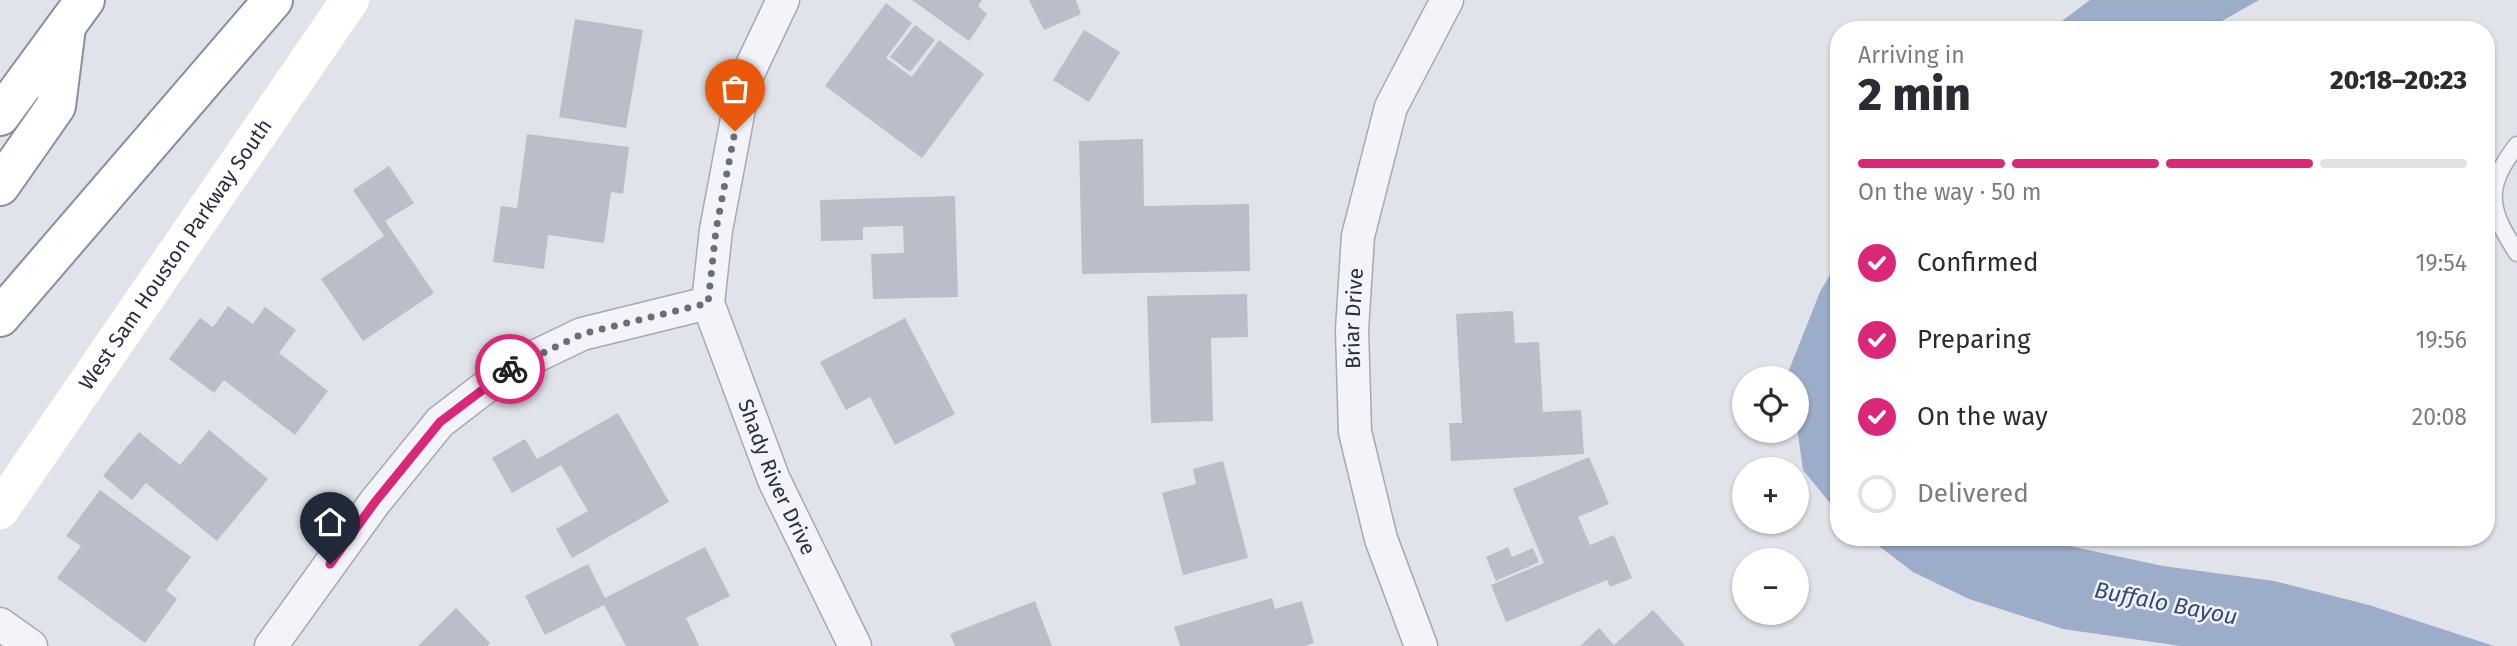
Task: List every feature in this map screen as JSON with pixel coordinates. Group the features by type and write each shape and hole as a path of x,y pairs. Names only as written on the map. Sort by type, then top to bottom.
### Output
{"main road":[{"path":"0,317 273,0"},
{"name":"West Sam Houston Parkway South","path":"0,510 350,0"},
{"path":"0,116 76,13"},
{"path":"0,186 56,106 76,13"}],"street":[{"path":"271,646 375,502 440,422 509,369 582,334 708,303 716,230 744,82 783,0"},
{"name":"Briar Drive","path":"1421,646 1381,539 1355,432 1352,330 1358,236 1391,107 1447,0"},
{"name":"Shady River Drive","path":"708,303 775,480 855,646"},
{"path":"0,624 31,646"}],"lane":[{"path":"2495,181 2517,145"},
{"path":"2495,214 2517,253"}],"water":[{"path":"2090,0 2259,0 2222,21 2062,21"},
{"path":"1830,275 1830,503 1809,477 1809,457 1801,457 1799,443 1809,443 1809,366 1791,366 1820,292"},
{"name":"Buffalo Bayou","path":"1879,546 2069,546 2163,566 2274,581 2369,605 2494,646 2181,646 2063,629 1969,599 1913,572"}],"building":[{"path":"912,0 982,0 978,6 987,14 969,41"},
{"path":"1029,0 1076,0 1081,14 1044,30"},
{"path":"886,3 912,23 886,58 912,77 939,40 984,74 922,158 825,86"},
{"path":"575,19 643,30 626,128 559,117"},
{"path":"915,25 935,40 910,72 890,57"},
{"path":"1084,30 1120,52 1089,102 1053,80"},
{"path":"527,134 629,147 623,194 611,192 604,243 548,235 544,269 493,262 501,206 517,208"},
{"path":"1143,139 1144,206 1249,204 1250,271 1082,274 1079,141"},
{"path":"389,166 414,203 385,221 434,293 363,341 321,279 384,236 353,190"},
{"path":"955,196 958,297 873,299 871,254 904,253 903,226 863,227 863,240 821,241 820,200"},
{"path":"1247,294 1248,337 1211,338 1213,421 1151,423 1147,296"},
{"path":"228,306 253,324 265,307 296,330 279,353 328,391 295,435 224,380 214,393 169,359 200,318 213,327"},
{"path":"1513,311 1515,343 1539,342 1543,412 1581,410 1584,454 1451,461 1449,423 1462,423 1456,314"},
{"path":"905,318 955,414 895,445 870,397 846,410 820,362"},
{"path":"618,413 669,502 572,558 556,529 588,511 561,465 512,493 492,458 525,439 537,459"},
{"path":"209,430 268,479 217,541 146,483 132,500 103,476 139,432 180,465"},
{"path":"1589,457 1609,504 1578,517 1590,545 1614,535 1632,578 1610,587 1607,580 1506,622 1491,585 1544,563 1513,489"},
{"path":"1223,461 1248,558 1183,575 1162,493 1196,484 1193,469"},
{"path":"100,490 191,557 166,590 177,599 145,643 57,578 81,546 66,536"},
{"path":"705,547 730,596 686,618 699,645 696,646 626,646 604,605 545,635 525,596 588,564 605,598"},
{"path":"1508,547 1512,557 1533,548 1539,562 1496,581 1486,557"},
{"path":"1272,598 1275,609 1302,601 1314,643 1305,646 1180,646 1174,627"},
{"path":"1035,601 1052,646 955,646 950,634"},
{"path":"456,608 490,643 487,646 418,646"},
{"path":"1653,610 1685,645 1580,646 1599,628 1614,645"}],"way so far":[{"path":"510,369 582,334 708,303 716,230 735,131"}],"route":[{"path":"330,564 375,502 440,422 510,369"}]}
